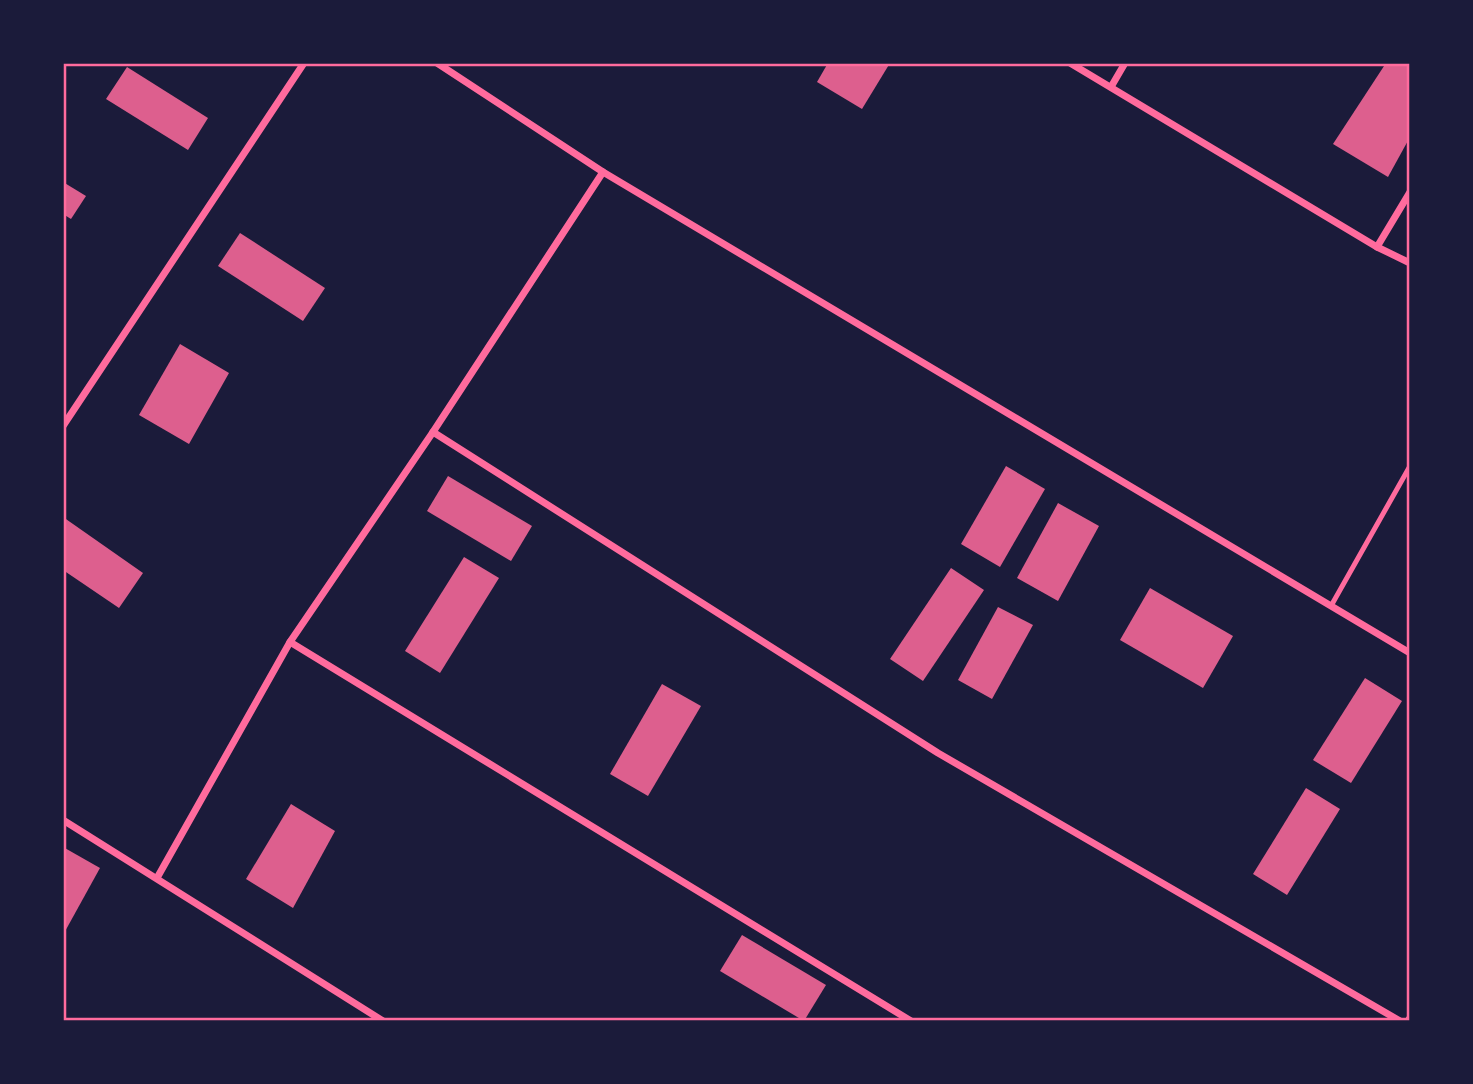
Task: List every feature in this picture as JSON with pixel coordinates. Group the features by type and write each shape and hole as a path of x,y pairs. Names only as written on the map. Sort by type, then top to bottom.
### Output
{"street":[{"path":"63,426 304,63"},
{"path":"437,63 603,172 1410,653"},
{"path":"1070,63 1377,247 1410,263"},
{"path":"1111,86 1125,63"},
{"path":"157,878 290,642 433,432 603,172"},
{"path":"1377,247 1410,192"},
{"path":"433,432 938,753 1401,1021"},
{"path":"290,642 911,1021"},
{"path":"63,820 383,1021"}],"lane":[{"path":"1331,606 1410,466"}],"building":[{"path":"828,63 890,63 862,109 817,82"},
{"path":"1386,63 1402,63 1410,68 1410,137 1388,177 1333,144"},
{"path":"127,67 208,118 188,150 106,99"},
{"path":"63,182 86,196 71,219 63,214"},
{"path":"240,233 325,288 303,321 218,266"},
{"path":"180,344 229,373 189,444 139,415"},
{"path":"1006,466 1045,489 1000,567 961,544"},
{"path":"448,476 532,526 511,561 427,511"},
{"path":"1058,503 1099,526 1058,601 1017,578"},
{"path":"63,517 143,573 119,608 63,570"},
{"path":"464,557 499,578 440,673 405,651"},
{"path":"951,568 984,590 923,681 890,659"},
{"path":"1150,588 1233,636 1203,688 1120,640"},
{"path":"998,607 1033,625 992,699 958,680"},
{"path":"1365,678 1402,701 1351,783 1313,760"},
{"path":"662,684 701,706 648,796 610,774"},
{"path":"1306,788 1340,809 1287,895 1253,874"},
{"path":"291,804 335,831 293,908 246,879"},
{"path":"63,847 100,868 63,935"},
{"path":"742,935 826,985 804,1021 720,971"}]}
